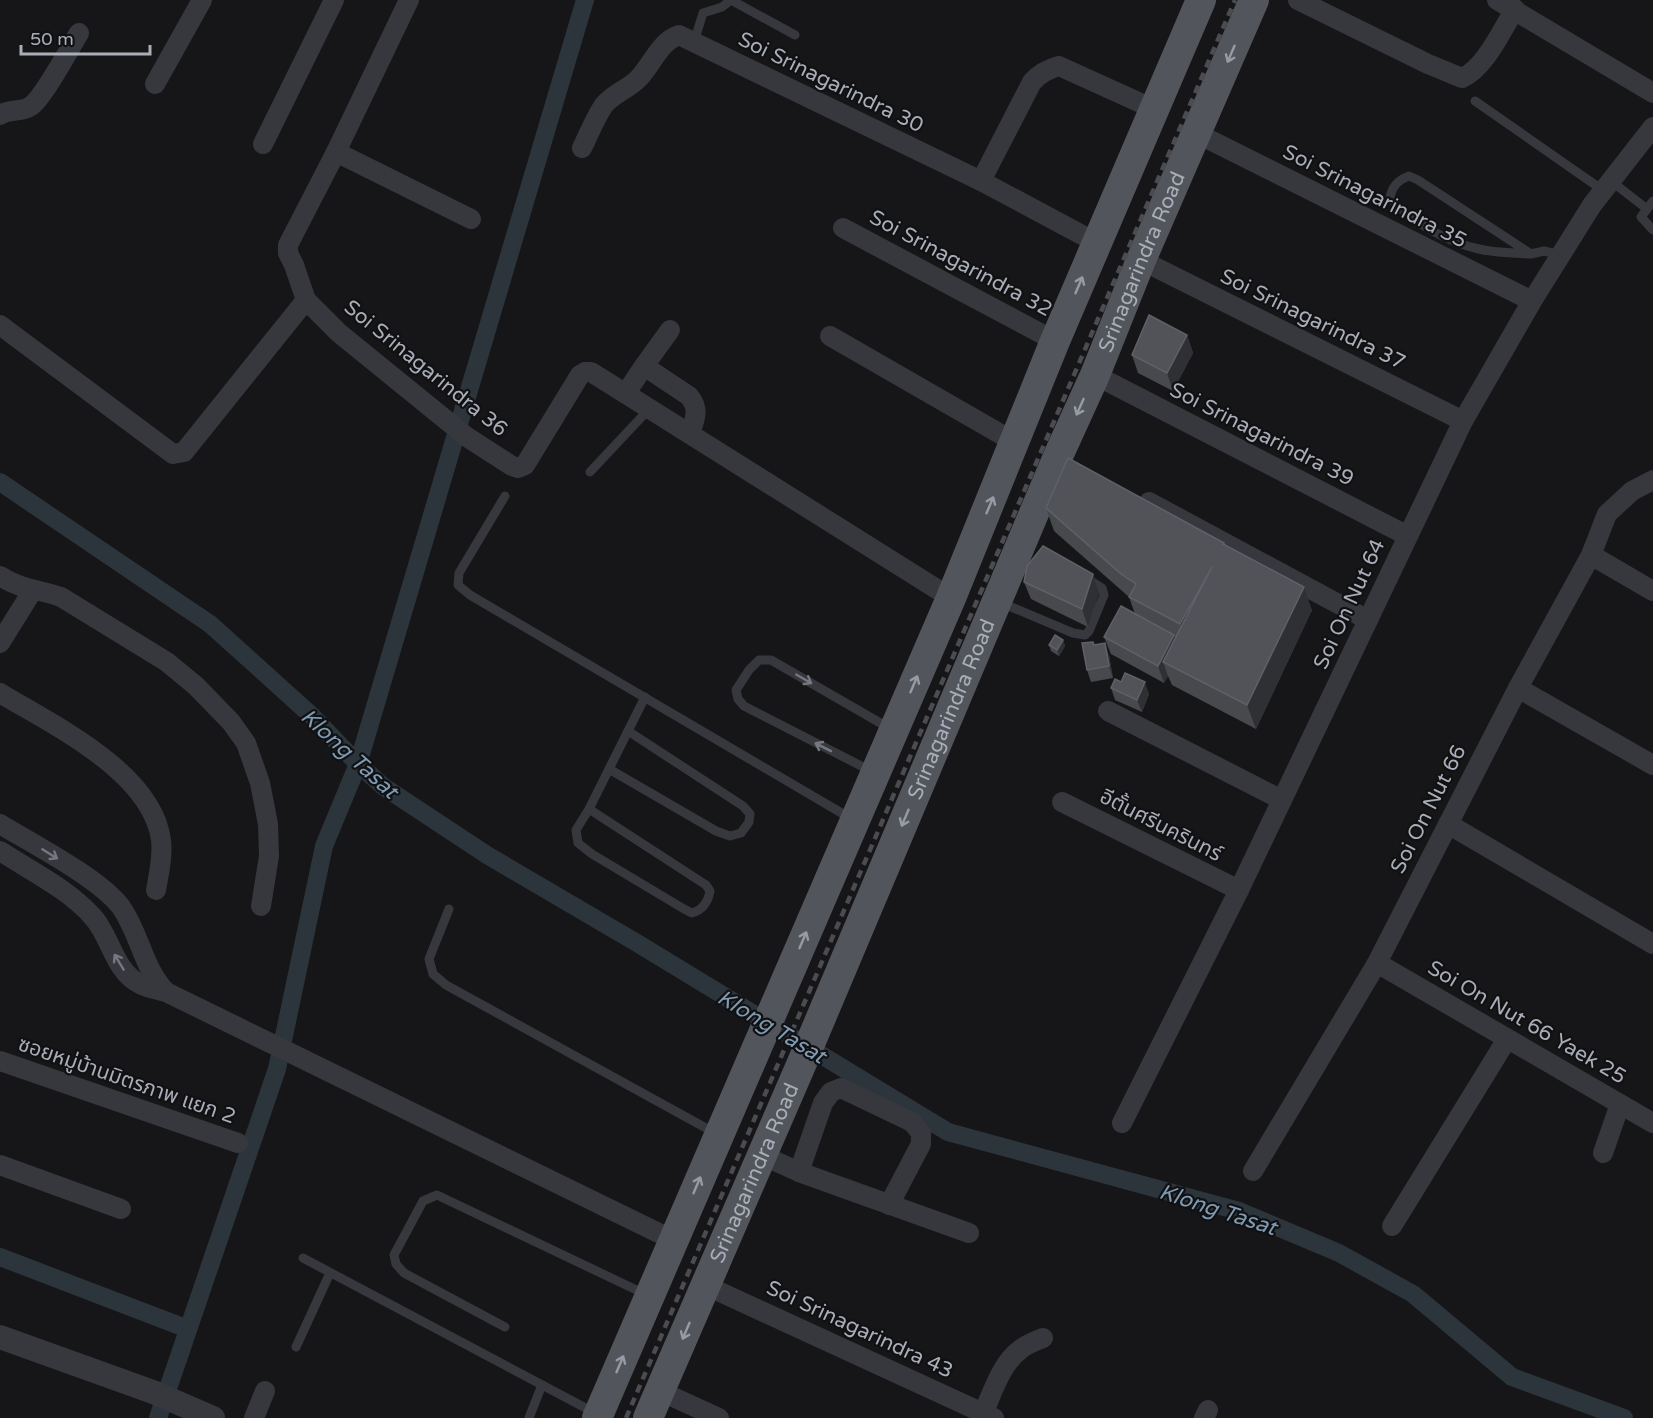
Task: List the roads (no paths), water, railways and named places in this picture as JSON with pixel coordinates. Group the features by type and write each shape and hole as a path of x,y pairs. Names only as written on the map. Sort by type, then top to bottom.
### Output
{"main road":[{"name":"Srinagarindra Road","path":"598,1416 951,598 1055,341 1156,110 1201,0"},
{"name":"Srinagarindra Road","path":"648,1418 822,1017 997,600 1069,459 1095,375 1141,260 1254,0"}],"street":[{"path":"155,84 202,0"},
{"path":"263,144 334,0"},
{"name":"Soi Srinagarindra 36","path":"409,0 336,152 288,244 288,253 306,300 339,333 442,417 467,437 512,466 518,468 525,465 580,375 591,372 951,598"},
{"path":"1298,0 1428,64 1462,78 1469,75 1483,61 1506,4 1653,93"},
{"path":"0,115 6,111 22,110 37,101 79,33"},
{"name":"Soi Srinagarindra 30","path":"582,148 603,106 637,80 671,38 679,35 981,181 1097,243"},
{"path":"981,181 1032,82 1051,68 1059,66 1156,110"},
{"name":"Soi On Nut 64","path":"1122,1123 1239,890 1463,421 1561,255 1607,186 1653,127"},
{"name":"Soi Srinagarindra 35","path":"1196,134 1532,301"},
{"path":"336,152 471,219"},
{"name":"Soi Srinagarindra 32","path":"843,228 1055,341"},
{"name":"Soi Srinagarindra 37","path":"1141,260 1463,421"},
{"path":"0,325 173,453 184,452 306,300"},
{"path":"626,393 670,330"},
{"path":"830,336 1016,442"},
{"path":"644,366 689,396 694,402 697,411 690,434"},
{"name":"Soi Srinagarindra 39","path":"1095,375 1408,536"},
{"name":"Soi On Nut 66","path":"1253,1171 1377,963 1518,688 1591,555 1607,514 1632,491 1653,480"},
{"path":"1130,492 1368,620"},
{"path":"1591,555 1653,591"},
{"path":"0,576 22,588 61,597 167,662 196,686 231,722 246,743 260,783 268,824 269,856 261,906"},
{"path":"0,643 33,590"},
{"path":"1518,688 1653,765"},
{"path":"0,693 72,736 121,772 138,790 152,811 161,839 161,860 156,890"},
{"path":"1108,711 1282,800"},
{"name":"อีตั้นศรีนครินทร์","path":"1062,802 1239,890"},
{"path":"0,824 104,890 121,908 150,971 166,993"},
{"path":"1448,824 1653,944"},
{"path":"0,851 57,887 94,918 119,963 139,984 166,993 673,1240"},
{"name":"Soi On Nut 66 Yaek 25","path":"1377,963 1653,1123"},
{"path":"1392,1226 1507,1039"},
{"name":"ซอยหมู่บ้านมิตรภาพ แยก 2","path":"0,1061 238,1143"},
{"path":"799,1172 823,1103 831,1092 841,1088 912,1122 921,1133 921,1144 889,1204"},
{"path":"1603,1153 1620,1104"},
{"path":"762,1155 799,1172 969,1233"},
{"path":"0,1165 122,1209"},
{"name":"Soi Srinagarindra 43","path":"705,1285 986,1416"},
{"path":"0,1336 153,1392 213,1418"},
{"path":"986,1416 1005,1367 1012,1357 1022,1348 1043,1338"},
{"path":"660,1390 719,1418"},
{"path":"254,1418 266,1391"}],"lane":[{"path":"694,42 703,13 722,7 731,0 795,34"},
{"path":"1475,101 1607,186 1650,205 1641,217 1653,230"},
{"path":"1531,254 1410,176 1403,178 1391,190 1390,198 1402,212 1455,242 1481,250 1531,254 1544,251 1561,255"},
{"path":"590,472 650,408"},
{"path":"506,496 459,573 458,585 470,595 855,821"},
{"path":"997,600 1073,633 1085,635 1089,631 1104,595 1097,583 1078,574"},
{"path":"875,773 744,706 738,699 736,690 749,670 759,660 771,660 894,731"},
{"path":"589,810 706,885 710,891 700,911 692,913 684,909 592,854 578,843 576,830 589,810 645,697"},
{"path":"609,769 716,831 730,836 741,833 749,822 750,813 743,806 628,731"},
{"path":"449,909 429,959 433,974 446,985 718,1135"},
{"path":"505,1327 404,1273 396,1264 394,1255 423,1201 436,1195 649,1296"},
{"path":"303,1258 598,1416"},
{"path":"296,1347 330,1273"},
{"path":"528,1418 542,1385"}],"waterway":[{"path":"158,1418 277,1069 324,846 358,764 585,0"},
{"name":"Klong Tasat","path":"0,482 210,624 312,716 358,764 384,787 487,855 637,943 948,1132 1239,1211 1339,1253 1413,1294 1512,1377 1624,1418"},
{"path":"0,1257 188,1329"}],"railway":[{"path":"626,1418 1235,0"}]}
